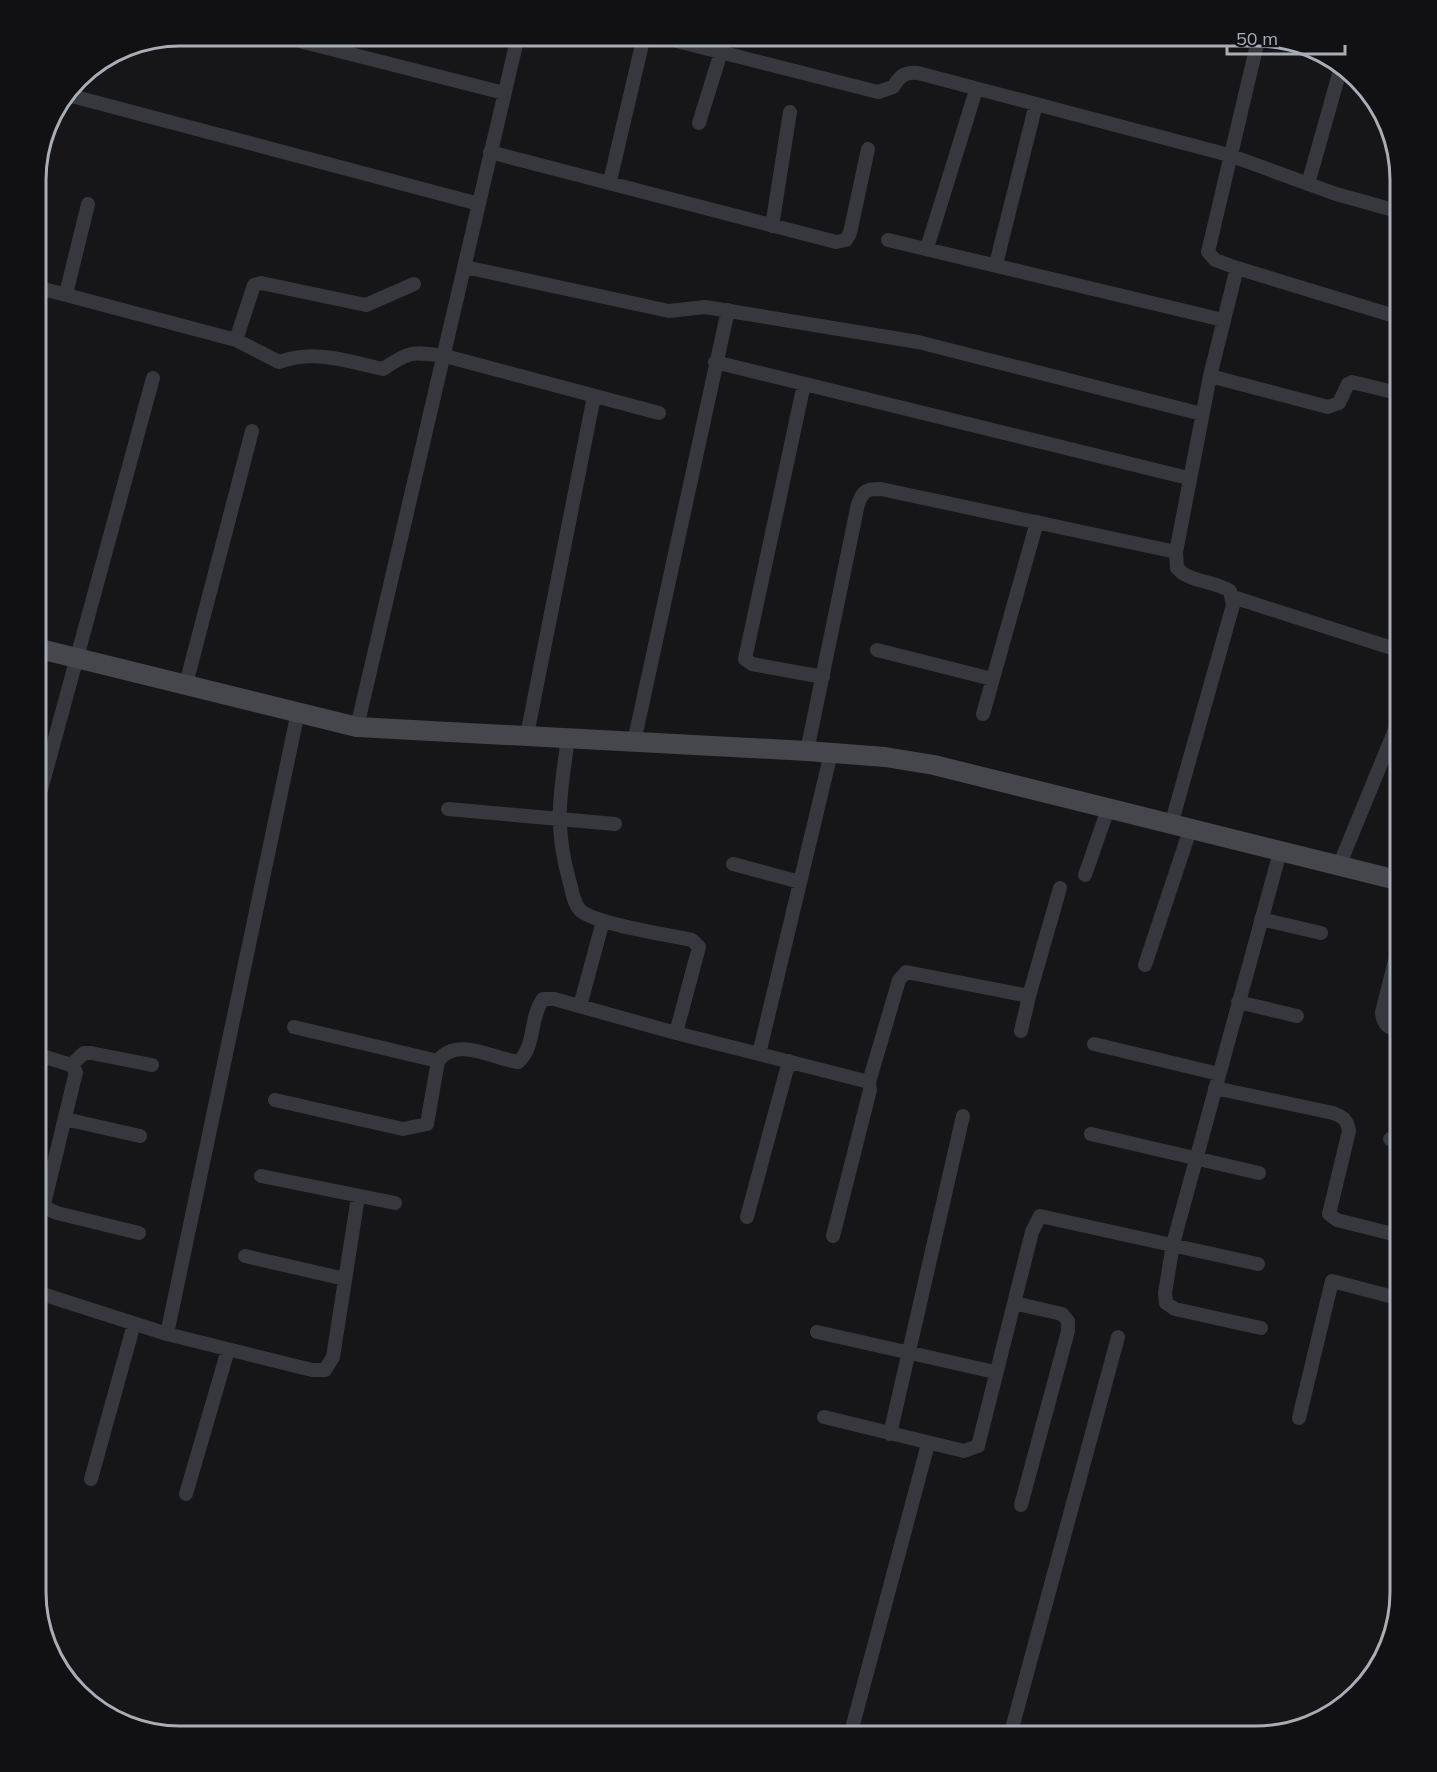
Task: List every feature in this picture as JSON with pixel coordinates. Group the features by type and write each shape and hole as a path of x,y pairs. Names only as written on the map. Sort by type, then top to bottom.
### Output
{"street":[{"path":"323,47 504,93"},
{"path":"357,727 515,47"},
{"path":"610,182 641,47"},
{"path":"701,47 878,92 893,87 900,75 908,72 1229,155 1308,184 1390,209"},
{"path":"1255,47 1208,252 1215,260 1237,268 1390,315"},
{"path":"699,123 721,52"},
{"path":"1308,184 1339,75"},
{"path":"927,248 976,90"},
{"path":"76,97 479,204"},
{"path":"996,264 1036,104"},
{"path":"772,226 790,112"},
{"path":"490,152 836,242 846,240 850,233 868,149"},
{"path":"66,294 88,204"},
{"path":"888,240 996,264 1222,321"},
{"path":"465,267 669,311 705,307 918,342 1202,414"},
{"path":"1237,268 1222,321 1188,478 1176,552 1177,568 1184,575 1223,586 1233,597 1390,647"},
{"path":"236,340 254,285 261,283 366,305 414,284"},
{"path":"47,289 236,340 279,362 299,355 333,358 383,369 405,354 414,352 445,356 659,413"},
{"path":"634,742 728,310"},
{"path":"715,362 1188,478"},
{"path":"1210,376 1328,407 1339,403 1348,384 1352,382 1390,391"},
{"path":"47,767 153,378"},
{"path":"804,384 745,659 752,664 823,677"},
{"path":"527,735 594,396"},
{"path":"186,684 252,430"},
{"path":"807,751 858,504 862,494 868,489 881,489 1176,552"},
{"path":"983,714 1037,522"},
{"path":"1145,965 1181,828 1233,597"},
{"path":"47,650 357,727 807,751 885,757 934,765 1181,828 1390,878"},
{"path":"877,650 992,679"},
{"path":"167,1334 298,712"},
{"path":"568,739 557,819 562,854 574,900 580,910 603,921 697,943 699,952 676,1033"},
{"path":"1339,866 1390,742"},
{"path":"759,1054 831,753"},
{"path":"448,809 615,824"},
{"path":"1085,875 1108,809"},
{"path":"1261,1328 1174,1309 1167,1303 1165,1293 1173,1244 1280,852"},
{"path":"734,864 800,882"},
{"path":"1021,1031 1060,888"},
{"path":"1261,919 1321,933"},
{"path":"580,1006 603,921"},
{"path":"832,1236 870,1090 869,1082 898,980 906,972 1029,996"},
{"path":"1390,983 1383,1012 1383,1021 1390,1028"},
{"path":"275,1100 403,1129 427,1124 438,1061 444,1053 452,1048 464,1048 518,1062 526,1055 537,1007 543,999 554,999 869,1082"},
{"path":"1238,1002 1297,1016"},
{"path":"294,1027 438,1061"},
{"path":"1094,1044 1219,1074"},
{"path":"71,1065 84,1053 152,1065"},
{"path":"46,1057 71,1065 76,1072 46,1195"},
{"path":"747,1217 789,1061"},
{"path":"1215,1088 1343,1117 1349,1131 1329,1210 1331,1217 1390,1233"},
{"path":"890,1434 963,1116"},
{"path":"65,1119 140,1136"},
{"path":"1091,1134 1259,1173"},
{"path":"261,1176 395,1203"},
{"path":"46,1296 167,1334 312,1370 324,1370 333,1357 358,1197"},
{"path":"46,1207 57,1213 139,1233"},
{"path":"824,1417 964,1451 978,1446 1032,1232 1040,1216 1258,1264"},
{"path":"245,1256 345,1279"},
{"path":"1299,1418 1332,1281 1390,1296"},
{"path":"1014,1302 1062,1314 1068,1321 1068,1330 1021,1506"},
{"path":"91,1479 134,1324"},
{"path":"817,1332 995,1372"},
{"path":"1013,1726 1118,1337"},
{"path":"186,1494 228,1350"},
{"path":"853,1726 928,1444"}]}
